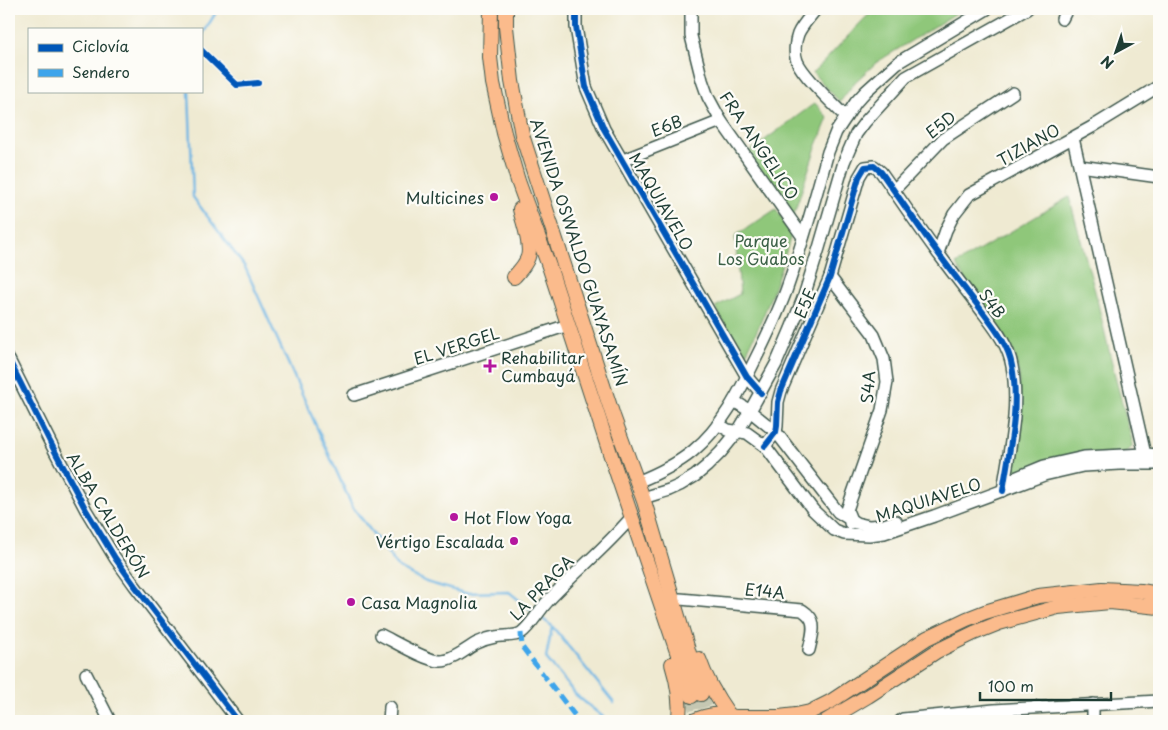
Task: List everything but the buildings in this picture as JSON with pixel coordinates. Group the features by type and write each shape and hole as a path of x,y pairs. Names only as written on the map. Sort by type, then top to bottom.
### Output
{"main road":[{"name":"AVENIDA OSWALDO GUAYASAMÍN","path":"491,9 490,56 493,83 504,133 518,181 550,269 621,486 696,695 643,500 613,416 522,135 512,80 506,9"},
{"path":"514,278 526,262 529,245 519,206 518,181"},
{"name":"AVENIDA OSWALDO GUAYASAMÍN","path":"621,486 637,560 677,680 680,700 679,721"},
{"name":"AVENIDA OSWALDO GUAYASAMÍN","path":"643,500 654,524 704,671 716,696 735,718"},
{"path":"693,721 704,716 716,714 735,718 779,717 810,712 830,702 927,638 985,612 1038,596 1102,589 1159,594"},
{"path":"826,721 937,651 998,623 1058,606 1110,602 1159,607"}],"street":[{"name":"MAQUIAVELO","path":"576,9 576,27 586,87 604,129 747,377 761,393"},
{"name":"FRA ANGELICO","path":"691,9 691,36 697,64 708,97 721,121 803,237"},
{"path":"816,9 801,27 797,36 795,47 797,61 807,76 846,117"},
{"path":"637,482 678,463 694,451 706,439 734,401 780,307 828,152 836,132 846,117 866,91 897,62 987,9"},
{"path":"643,500 669,490 695,476 707,466 738,431 761,393 776,364 804,296 844,162 856,134 906,77 1027,9"},
{"name":"TIZIANO","path":"938,253 954,214 969,195 1073,138 1159,86"},
{"name":"E5D","path":"894,190 950,134 1013,93"},
{"name":"E6B","path":"623,160 721,121"},
{"path":"1073,138 1146,459"},
{"name":"S4B","path":"865,167 874,166 878,169 938,253 996,329 1008,350 1014,382 1014,408 1012,442 1004,487"},
{"path":"1080,166 1159,177"},
{"name":"E5E","path":"776,432 778,402 781,391 830,276 858,182 865,167"},
{"name":"S4A","path":"830,276 874,335 884,359 887,382 882,410 845,514 844,534"},
{"name":"EL VERGEL","path":"354,395 568,325"},
{"name":"ALBA CALDERÓN","path":"9,360 86,510 116,558 135,586 238,721"},
{"path":"734,401 776,432 831,504 845,514"},
{"name":"MAQUIAVELO","path":"718,424 728,430 749,434 764,446 813,510 834,530 844,534 869,535 884,533 1004,487"},
{"path":"764,446 776,432"},
{"name":"MAQUIAVELO","path":"845,514 856,523 869,526 884,525 1044,475 1083,466 1120,464 1159,455"},
{"name":"MAQUIAVELO","path":"1146,459 1159,464"},
{"name":"S4A","path":"829,525 845,514"},
{"name":"LA PRAGA","path":"381,635 430,659 445,661 485,639 521,633 550,599 629,520"},
{"name":"E14A","path":"680,599 802,610 810,616 812,622 813,628 809,650"},
{"path":"86,674 110,721"},
{"path":"900,721 903,719 995,715 1093,704 1159,701"},
{"path":"1093,704 1094,721"},
{"path":"389,721 390,707"}],"green space":[{"path":"876,9 963,9 877,62 855,82 840,102 813,73 865,18"},
{"path":"815,103 828,118 815,150 793,217 746,154"},
{"path":"1069,197 1095,291 1132,440 1132,447 1127,452 1013,476 1012,468 1018,437 1019,374 1013,351 956,264"},
{"name":"Parque Los Guabos","path":"776,209 792,232 771,296 744,358 715,307 740,294 735,236"}],"waterway":[{"path":"202,35 218,9"},
{"path":"189,92 193,197 245,267 352,506 399,568 426,582 464,593 509,592 534,612"},
{"path":"540,617 552,626 614,703"},
{"path":"552,627 546,658 576,695 608,721"}],"tunnel":[{"path":"701,694 709,721"},
{"path":"692,696 699,721"}],"marked path":[{"path":"521,633 522,647 579,721"}],"cycle path":[{"path":"576,9 576,27 586,87 604,129 747,377 761,393"},
{"path":"202,51 237,85 258,83"},
{"path":"765,446 776,432 778,402 781,391 830,277 859,177 865,167 874,166 881,172 931,243 995,328 1007,350 1012,366 1015,397 1013,429 1003,491"},
{"path":"9,360 86,510 115,558 238,721"}],"place":[{"name":"Multicines","path":"494,197"},
{"name":"Rehabilitar Cumbayá","path":"490,366"},
{"name":"Hot Flow Yoga","path":"454,517"},
{"name":"Vértigo Escalada","path":"514,541"},
{"name":"Casa Magnolia","path":"351,602"}]}
